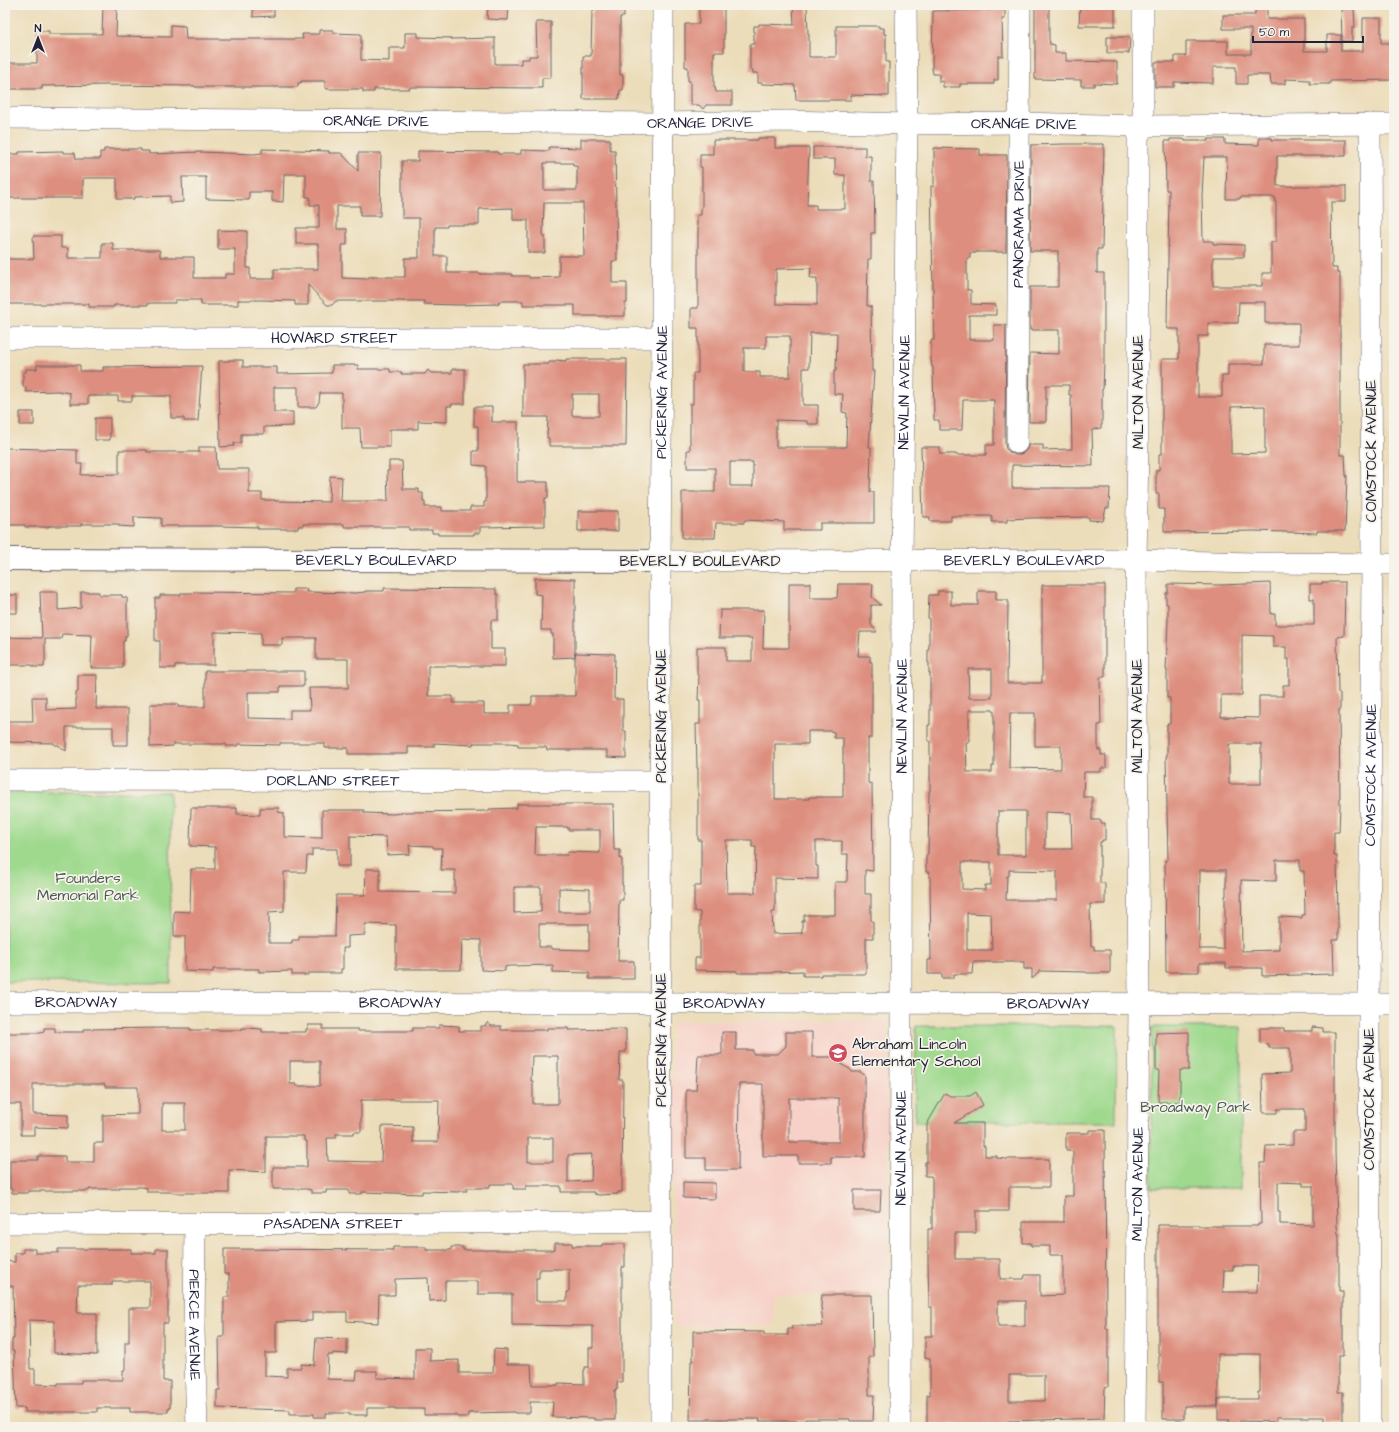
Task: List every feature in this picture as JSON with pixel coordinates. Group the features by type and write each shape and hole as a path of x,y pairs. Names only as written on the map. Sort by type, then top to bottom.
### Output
{"main road":[{"name":"BEVERLY BOULEVARD","path":"5,560 660,561"}],"street":[{"name":"PICKERING AVENUE","path":"661,1427 662,1221 660,561 663,5"},
{"name":"NEWLIN AVENUE","path":"900,1427 902,562 907,124 906,5"},
{"name":"PANORAMA DRIVE","path":"1017,443 1020,5"},
{"name":"MILTON AVENUE","path":"1136,1427 1139,1004 1136,560 1138,449 1138,138 1143,126 1143,5"},
{"name":"ORANGE DRIVE","path":"5,118 662,123 787,121 907,124 1020,123 1143,126 1394,124"},
{"name":"COMSTOCK AVENUE","path":"1370,124 1372,564 1369,1004 1370,1427"},
{"name":"HOWARD STREET","path":"5,338 662,338"},
{"name":"BEVERLY BOULEVARD","path":"660,561 902,562 1136,560 1394,564"},
{"name":"DORLAND STREET","path":"5,780 661,781"},
{"name":"BROADWAY","path":"5,1002 1394,1004"},
{"name":"PASADENA STREET","path":"5,1223 545,1223 662,1221"},
{"name":"PIERCE AVENUE","path":"195,1224 194,1331 197,1427"}],"shaded area":[{"path":"887,1020 888,1294 774,1295 774,1326 674,1326 672,1021"}],"green space":[{"name":"Founders Memorial Park","path":"5,792 170,792 171,983 5,982"},
{"name":"Broadway Park","path":"916,1026 1117,1026 1116,1122 915,1122"},
{"name":"Broadway Park","path":"1152,1027 1241,1027 1241,1188 1151,1188"}],"building":[{"path":"103,5 117,5 116,36 171,37 171,25 185,26 186,39 303,39 302,34 319,34 319,30 333,30 333,33 361,34 361,60 389,61 389,48 405,48 405,33 418,33 418,37 451,39 495,38 495,64 521,64 521,59 529,59 529,56 537,56 536,22 551,22 551,78 542,78 542,88 410,87 410,89 374,89 374,92 363,92 363,89 328,89 325,88 325,81 301,81 301,83 298,83 298,87 105,85 42,86 42,89 5,89 5,63 37,63 37,31 49,31 49,34 102,34"},
{"path":"253,5 274,5 274,16 253,17"},
{"path":"488,5 509,5 508,20 487,19"},
{"path":"594,5 624,5 624,17 620,17 620,75 623,75 623,90 620,90 619,99 583,99 583,56 591,56 592,12"},
{"path":"699,5 720,5 722,6 722,9 724,9 724,52 714,52 714,87 716,92 732,92 732,105 706,105 703,109 699,105 691,105 690,102 688,67 685,67 685,24 699,24"},
{"path":"793,5 807,5 809,57 836,57 836,26 879,26 879,28 884,28 884,34 886,34 886,62 889,62 889,96 851,95 851,100 796,100 795,85 758,83 758,73 753,73 753,70 750,70 750,44 754,44 754,26 759,26 759,24 794,25"},
{"path":"990,5 1005,5 1005,19 1002,19 1003,56 998,56 998,80 994,80 994,84 960,84 960,87 943,87 943,81 939,82 939,74 933,74 932,68 933,11 990,10"},
{"path":"1035,5 1049,5 1049,39 1050,44 1055,45 1055,53 1066,53 1066,61 1117,62 1117,84 1094,83 1094,86 1081,86 1081,80 1035,79"},
{"path":"1080,5 1115,5 1115,26 1079,26"},
{"path":"1255,5 1267,5 1267,19 1304,19 1304,51 1327,51 1327,35 1341,35 1341,51 1363,51 1363,18 1381,18 1381,43 1394,43 1394,80 1330,81 1330,84 1310,84 1310,80 1285,79 1285,84 1271,84 1270,75 1247,75 1247,84 1236,84 1236,67 1213,67 1213,83 1174,82 1174,87 1155,87 1155,62 1175,62 1175,56 1186,56 1186,41 1228,41 1228,54 1251,54 1251,29 1223,29 1223,15 1255,15"},
{"path":"1341,5 1352,5 1352,9 1354,9 1355,28 1352,28 1352,41 1342,41"},
{"path":"1107,37 1130,37 1129,53 1107,53"},
{"path":"758,138 775,138 775,148 809,148 807,205 816,205 816,209 845,209 845,175 835,175 835,159 813,159 813,147 865,147 865,156 871,156 871,181 874,181 875,233 871,233 871,259 868,259 867,306 871,306 872,371 874,371 869,447 871,447 870,492 874,492 874,523 820,523 820,530 784,530 784,522 744,520 744,523 716,523 715,538 682,538 682,492 715,492 715,468 687,468 687,450 690,450 690,404 693,404 693,373 698,373 698,328 691,328 691,308 698,308 697,215 701,215 702,208 702,167 700,167 700,154 713,154 713,140 758,140","holes":["811,268 810,278 817,278 817,305 776,304 776,269","810,333 837,333 834,394 843,394 842,412 847,413 846,447 776,447 776,420 807,421 807,424 818,424 818,405 803,405 803,368 809,368","766,336 790,336 790,377 760,377 760,372 744,372 744,348 766,348","730,462 753,462 753,486 730,486"]},
{"path":"1259,138 1272,138 1272,140 1346,140 1346,156 1277,156 1277,186 1346,186 1346,202 1331,202 1332,268 1337,268 1337,273 1340,273 1340,455 1345,455 1347,476 1345,531 1317,531 1317,533 1254,531 1164,532 1164,509 1159,509 1159,494 1156,494 1156,470 1159,470 1159,454 1162,454 1162,359 1179,359 1179,329 1168,329 1167,326 1169,190 1166,190 1165,141 1170,141 1170,139 1182,139 1185,141 1208,141 1208,139 1225,139 1225,144 1259,145","holes":["1204,157 1227,157 1226,199 1240,199 1240,197 1275,197 1276,242 1271,242 1271,273 1262,273 1262,286 1213,286 1213,257 1244,257 1244,245 1213,244 1213,241 1203,241 1202,195","1239,302 1265,302 1265,323 1299,323 1299,345 1264,345 1264,364 1228,364 1228,376 1222,376 1222,397 1198,397 1198,336 1208,336 1208,323 1238,323","1265,406 1265,453 1231,454 1231,407"]},
{"path":"581,139 610,139 610,150 615,150 617,261 612,261 612,283 627,283 627,303 625,303 625,316 575,316 575,305 523,305 523,301 499,301 499,304 458,305 424,304 424,301 336,301 332,305 327,305 308,285 308,305 295,305 295,301 260,300 238,300 238,305 201,305 201,300 175,300 175,303 114,305 114,307 89,307 89,304 5,304 5,259 34,259 33,236 61,236 61,248 68,248 68,258 102,258 102,243 113,243 113,250 158,250 160,251 160,257 194,257 194,278 225,278 225,274 235,274 235,249 218,249 218,230 247,231 247,268 250,268 250,279 274,279 274,269 318,269 318,244 296,244 296,228 319,228 319,205 310,205 310,197 306,197 306,174 284,174 283,202 272,201 272,192 249,192 249,200 206,199 206,177 182,177 183,202 170,203 170,196 117,199 117,178 83,178 83,198 5,198 5,154 19,154 19,152 63,151 63,153 75,153 76,159 100,159 100,152 104,152 104,149 141,149 141,151 149,151 149,154 200,152 254,154 262,153 262,149 329,151 329,153 341,153 358,171 358,153 381,153 380,216 360,216 360,206 337,206 337,229 347,229 347,245 342,245 342,278 368,279 368,277 405,277 405,258 419,258 419,218 402,218 402,161 418,161 418,151 498,152 498,154 521,154 521,150 549,151 549,147 581,148","holes":["544,163 573,163 573,166 577,166 577,190 544,190","544,203 583,203 584,256 559,256 559,277 529,278 529,276 512,276 512,274 447,273 447,256 435,256 435,227 447,227 447,225 479,225 479,209 513,208 513,220 528,220 528,253 545,253 545,236 543,236"]},
{"path":"1104,144 1102,249 1097,249 1097,273 1104,273 1102,425 1101,428 1092,430 1093,466 1012,465 1012,488 1110,488 1109,508 1106,508 1103,521 1089,520 1089,517 1007,519 1007,522 992,522 992,516 951,516 951,521 930,521 930,517 923,517 921,447 940,447 940,454 986,455 986,445 994,445 994,400 963,400 962,430 939,430 939,420 934,420 933,367 931,359 931,340 934,340 931,186 934,186 934,148 980,149 980,155 1007,155 1006,252 970,253 970,258 967,258 967,290 971,290 971,304 996,305 996,315 969,315 969,340 994,340 994,325 1006,325 1005,443 1006,449 1017,455 1023,453 1027,449 1028,445 1043,445 1043,450 1072,449 1071,395 1069,395 1069,385 1046,385 1046,422 1029,422 1030,353 1059,354 1059,330 1030,330 1030,287 1058,287 1058,251 1030,251 1031,145"},
{"path":"566,359 627,359 626,446 549,446 549,438 547,438 548,417 523,417 523,364 549,364 549,362 556,362 556,360 566,361","holes":["572,394 599,394 599,416 572,416"]},
{"path":"243,360 243,367 277,367 277,374 332,373 332,365 358,365 358,369 390,369 390,372 402,372 401,374 425,374 428,370 431,373 452,373 452,369 465,369 465,404 452,404 452,406 447,406 447,422 418,421 418,429 390,429 390,447 361,447 360,428 342,428 342,393 320,393 319,402 316,407 298,407 298,387 274,387 274,412 293,412 293,426 264,427 264,434 241,434 241,443 234,443 234,446 220,447 219,361"},
{"path":"37,365 80,365 80,371 103,371 103,367 202,366 198,421 184,421 184,418 171,418 171,396 132,396 132,401 118,401 118,396 88,396 88,404 70,404 70,393 58,391 26,392 26,387 23,387 23,372 26,372 26,369 37,369"},
{"path":"474,407 492,407 492,422 518,422 517,482 548,482 548,498 545,498 545,526 480,527 480,533 474,533 474,535 438,535 438,533 432,533 432,530 409,530 409,527 344,527 344,524 303,524 303,526 298,526 298,529 258,529 258,527 219,526 161,526 161,518 134,517 134,527 118,526 119,524 81,524 81,526 48,527 5,525 5,448 77,450 77,464 82,464 81,475 119,474 119,450 147,450 147,452 199,452 199,447 216,447 217,469 249,469 249,493 262,493 262,500 275,501 329,502 330,476 342,477 341,501 388,501 387,471 389,471 389,461 402,461 403,489 419,489 419,493 423,493 423,502 425,502 425,507 442,507 442,511 470,511 470,507 484,507 484,502 486,502 486,466 473,465 473,451 478,451 478,426 474,426"},
{"path":"20,412 34,412 34,425 20,425"},
{"path":"95,418 110,418 110,440 95,440"},
{"path":"578,511 618,511 618,531 578,531"},
{"path":"535,578 575,579 575,657 553,658 553,634 551,634 551,630 541,630 542,595 535,594"},
{"path":"1322,582 1345,582 1344,636 1337,637 1338,693 1340,693 1340,805 1339,832 1334,832 1334,856 1337,856 1338,940 1333,940 1334,974 1262,976 1262,968 1226,968 1226,963 1199,963 1199,972 1166,972 1165,860 1168,860 1166,756 1167,724 1170,724 1170,698 1167,698 1166,670 1168,604 1166,604 1166,593 1168,593 1168,584 1221,585 1270,583 1271,614 1275,614 1275,625 1314,625 1314,599 1310,599 1310,584 1322,584","holes":["1242,635 1273,636 1273,647 1286,647 1286,659 1289,659 1289,685 1283,685 1283,696 1259,696 1259,718 1221,717 1221,695 1242,695","1229,744 1261,744 1261,784 1229,784","1276,860 1300,860 1300,871 1304,871 1305,915 1302,915 1302,918 1279,917 1279,950 1242,951 1241,880 1276,881","1200,870 1226,870 1223,949 1199,949"]},
{"path":"789,583 810,583 810,598 837,598 838,584 873,584 872,597 881,605 871,605 871,625 877,632 860,632 858,656 870,656 870,662 872,662 872,738 868,738 868,783 872,784 873,871 865,870 865,894 871,894 871,921 873,921 873,938 866,938 866,974 821,974 821,976 803,976 803,971 737,973 737,971 695,970 695,958 700,958 700,912 694,911 694,886 701,886 701,840 698,840 698,768 696,724 700,724 697,647 726,647 726,661 752,661 752,638 719,638 720,610 764,610 763,648 789,648","holes":["808,731 830,731 834,732 834,738 843,738 843,797 775,799 775,744 808,744","726,840 752,840 752,847 756,847 755,893 727,893","816,841 842,841 842,854 848,854 847,880 846,882 835,882 835,915 804,915 804,921 802,921 802,933 773,934 772,912 775,912 775,878 818,879 818,866 816,866"]},
{"path":"1042,585 1105,585 1105,677 1100,677 1101,725 1098,725 1098,750 1101,750 1101,755 1106,755 1106,768 1101,768 1101,772 1084,772 1083,797 1092,797 1092,820 1101,820 1101,823 1105,823 1105,840 1100,842 1100,883 1105,883 1105,904 1090,904 1091,946 1094,946 1094,950 1110,950 1110,972 1087,973 1040,971 1032,979 1032,969 1024,969 1024,962 973,962 972,974 954,974 954,978 942,978 942,974 928,974 928,960 931,960 930,880 929,872 926,872 930,791 930,741 928,741 928,725 930,725 930,673 928,663 929,595 938,595 938,591 951,591 951,605 978,605 978,591 996,591 996,600 1008,600 1007,683 1042,683","holes":["968,669 992,669 992,698 969,698","969,710 993,710 994,766 992,766 992,772 967,772 966,742 969,742","1010,713 1035,713 1035,746 1061,746 1061,769 1009,768","998,811 1026,811 1026,855 998,855","1045,812 1071,813 1072,849 1045,849","962,862 991,862 991,885 985,885 985,890 962,889","1009,870 1057,871 1057,900 1006,900 1007,876 1009,876","967,913 991,914 992,950 967,950"]},
{"path":"384,588 496,589 496,594 498,594 498,620 491,620 491,649 505,649 505,666 428,666 428,696 453,696 453,703 484,703 484,714 510,714 510,705 531,705 532,696 575,696 575,653 615,654 614,699 623,699 623,731 626,731 626,758 607,757 607,750 547,750 546,747 518,747 518,744 510,743 473,743 473,745 434,743 434,747 408,747 408,754 348,754 348,748 325,748 325,744 320,743 280,743 280,745 238,744 238,746 226,746 226,744 173,744 173,746 150,747 150,704 178,704 178,707 205,707 205,671 304,671 304,686 280,686 280,692 248,692 248,718 290,719 290,710 310,710 309,688 348,688 348,659 316,659 316,638 282,638 282,645 261,645 261,633 214,632 214,665 175,665 175,668 160,668 160,641 155,641 155,598 160,598 160,595 181,595 181,593 193,592 293,593 293,589 307,589 306,592 355,593 365,591 384,591"},
{"path":"40,592 58,592 58,610 81,608 81,592 99,592 99,595 122,595 122,597 127,598 127,636 125,636 125,641 123,641 123,668 91,668 92,635 62,634 61,639 45,639 44,667 33,667 33,665 5,665 5,637 42,638"},
{"path":"5,595 17,595 17,613 5,613"},
{"path":"78,675 97,675 96,709 128,709 128,745 113,745 113,727 66,727 66,751 58,745 54,745 54,743 5,742 5,721 33,721 32,697 46,697 46,710 76,709"},
{"path":"517,804 613,804 614,850 620,850 620,859 622,859 623,885 623,900 619,900 618,961 634,961 634,979 589,979 589,973 553,972 553,965 509,966 505,967 505,971 481,970 481,940 462,939 461,970 396,969 396,925 365,924 365,935 348,936 348,948 343,948 343,969 341,969 341,973 308,973 308,975 292,975 292,971 259,972 259,969 213,969 213,972 185,971 185,936 174,936 174,911 190,912 191,869 215,869 215,847 190,846 191,808 237,808 237,814 260,815 260,808 279,808 278,812 284,813 284,837 322,838 322,810 364,810 364,813 393,814 402,812 489,811 489,809 517,808","holes":["536,827 568,827 568,830 600,830 600,853 568,852 567,855 535,855","350,836 386,837 387,855 410,854 409,845 442,848 441,870 455,870 455,893 380,892 380,869 366,869 365,895 336,895 335,936 299,936 299,940 292,940 292,943 269,943 269,912 284,911 284,872 306,872 307,856 312,856 312,849 337,849 337,866 350,866","514,887 541,887 541,912 514,913","559,888 590,889 590,912 559,912","539,924 589,924 589,950 551,949 551,947 539,947"]},
{"path":"488,1022 491,1026 501,1026 501,1030 547,1030 547,1028 568,1028 568,1030 626,1029 626,1052 620,1052 619,1080 623,1080 622,1192 618,1192 618,1194 599,1195 594,1194 594,1192 561,1192 561,1186 526,1186 526,1189 513,1189 513,1184 490,1184 490,1188 467,1188 467,1191 459,1192 422,1191 422,1194 362,1192 362,1194 349,1194 349,1190 326,1190 326,1193 311,1193 311,1190 307,1189 273,1189 273,1167 307,1167 307,1141 304,1141 304,1136 266,1136 266,1172 229,1170 229,1193 147,1192 147,1188 142,1187 89,1189 89,1191 28,1191 28,1193 12,1193 12,1189 10,1189 10,1160 38,1160 38,1156 65,1156 65,1162 94,1162 94,1143 103,1143 103,1115 138,1114 138,1087 105,1087 105,1084 33,1084 33,1114 68,1115 68,1128 34,1127 34,1135 21,1135 21,1104 5,1104 7,1033 40,1033 44,1032 44,1028 55,1028 55,1032 83,1032 83,1029 190,1028 190,1030 242,1030 242,1028 247,1028 262,1029 262,1032 306,1032 308,1025 323,1025 323,1029 358,1029 358,1031 413,1031 413,1028 439,1028 439,1025 459,1026 459,1031 481,1031 481,1026 485,1026","holes":["532,1056 558,1056 558,1104 533,1104 533,1081 531,1081","290,1061 320,1061 320,1086 296,1086 296,1084 290,1084","361,1100 439,1100 438,1142 413,1142 413,1127 382,1126 381,1162 328,1161 327,1138 336,1138 336,1134 354,1134 354,1132 361,1132","162,1103 185,1103 185,1130 162,1130","528,1138 553,1138 553,1162 528,1162","592,1154 591,1181 568,1182 568,1155"]},
{"path":"1312,1027 1323,1028 1323,1032 1335,1032 1335,1151 1337,1226 1339,1234 1339,1291 1343,1291 1343,1356 1338,1356 1338,1392 1343,1392 1343,1422 1324,1422 1324,1417 1276,1417 1276,1422 1240,1421 1240,1424 1228,1424 1229,1420 1218,1420 1218,1406 1184,1406 1184,1419 1163,1419 1163,1382 1159,1382 1158,1354 1158,1225 1258,1226 1258,1224 1261,1224 1260,1163 1265,1163 1266,1146 1293,1145 1293,1132 1305,1132 1305,1109 1277,1109 1277,1113 1263,1113 1262,1074 1290,1073 1290,1048 1269,1048 1268,1044 1260,1043 1260,1028 1284,1028 1284,1031 1312,1031","holes":["1278,1182 1303,1183 1303,1186 1313,1186 1313,1225 1280,1224 1280,1212 1278,1212","1233,1266 1258,1266 1257,1292 1223,1292 1224,1270 1233,1270","1218,1354 1260,1354 1260,1392 1258,1392 1258,1399 1218,1399"]},
{"path":"722,1032 736,1032 736,1050 753,1050 753,1054 778,1054 786,1046 786,1032 812,1032 812,1057 842,1057 842,1065 850,1069 852,1072 861,1072 865,1076 865,1157 831,1157 831,1163 798,1163 798,1156 763,1156 763,1084 739,1084 738,1170 706,1170 706,1158 686,1158 686,1090 696,1090 698,1055 722,1054","holes":["789,1098 839,1098 839,1142 789,1142"]},
{"path":"1189,1032 1189,1070 1180,1070 1180,1102 1158,1102 1159,1070 1156,1070 1156,1033"},
{"path":"976,1092 983,1105 954,1123 983,1123 983,1146 985,1146 985,1156 997,1156 997,1158 1007,1159 1049,1159 1049,1187 1009,1187 1009,1211 976,1211 976,1233 955,1233 955,1259 1000,1259 1000,1279 1024,1279 1025,1275 1040,1275 1040,1296 1063,1295 1063,1255 1050,1255 1050,1246 1031,1246 1031,1243 1023,1243 1023,1222 1064,1222 1064,1196 1073,1196 1073,1151 1066,1151 1066,1133 1089,1133 1089,1130 1105,1130 1106,1329 1108,1329 1108,1387 1105,1388 1104,1418 1009,1421 1009,1426 927,1424 927,1395 930,1395 930,1358 925,1357 925,1336 932,1336 932,1307 929,1307 928,1229 932,1229 932,1178 931,1176 925,1176 925,1162 927,1162 927,1124 945,1093 950,1096 970,1096","holes":["998,1301 1025,1301 1025,1326 998,1326","1009,1375 1044,1375 1044,1401 1009,1401"]},
{"path":"683,1182 715,1183 715,1199 683,1198"},
{"path":"854,1190 881,1190 880,1211 854,1211"},
{"path":"555,1243 572,1243 572,1246 625,1244 625,1267 622,1267 622,1382 617,1382 617,1390 615,1390 615,1420 552,1417 553,1402 530,1402 530,1413 468,1413 468,1417 457,1417 457,1415 424,1415 424,1409 367,1408 367,1415 326,1413 326,1417 314,1417 314,1414 290,1414 290,1410 217,1408 217,1390 220,1390 219,1337 224,1337 224,1297 229,1297 229,1274 224,1274 224,1249 393,1250 393,1247 426,1247 426,1250 451,1250 451,1247 463,1247 463,1250 555,1249","holes":["539,1269 569,1269 569,1292 567,1292 567,1301 536,1301 536,1278 539,1278","428,1278 429,1301 445,1300 445,1281 478,1281 478,1294 512,1294 512,1325 593,1326 593,1348 589,1348 589,1367 585,1367 584,1370 584,1384 558,1383 558,1385 532,1385 531,1364 507,1364 507,1350 494,1349 493,1373 459,1373 459,1360 430,1361 430,1348 415,1348 415,1379 377,1378 377,1371 357,1371 356,1380 327,1379 328,1355 333,1355 333,1353 347,1354 347,1339 316,1338 314,1365 301,1364 301,1368 287,1368 287,1377 265,1376 265,1353 276,1353 276,1322 312,1321 312,1312 347,1312 347,1321 378,1323 379,1295 395,1295 395,1279"]},
{"path":"23,1249 35,1249 35,1253 58,1253 58,1249 131,1249 131,1253 156,1253 156,1249 168,1249 168,1323 163,1323 163,1381 170,1381 170,1408 168,1408 168,1412 130,1412 130,1408 97,1408 97,1412 25,1412 25,1408 16,1408 14,1351 12,1351 12,1339 14,1339 13,1286 5,1286 5,1261 15,1262 15,1253 23,1253","holes":["112,1281 150,1281 150,1308 129,1308 129,1342 125,1342 125,1370 123,1370 123,1380 81,1380 81,1383 58,1383 58,1385 35,1384 35,1369 30,1369 29,1320 54,1321 54,1353 97,1355 97,1313 77,1313 78,1285 112,1285"]},
{"path":"822,1295 872,1295 873,1357 869,1357 869,1395 874,1395 873,1421 850,1421 850,1419 805,1419 805,1421 759,1421 760,1419 690,1420 693,1331 764,1332 764,1335 788,1335 788,1329 792,1329 792,1326 823,1326 821,1306"}],"place":[{"name":"Abraham Lincoln Elementary School","path":"838,1053"}]}
